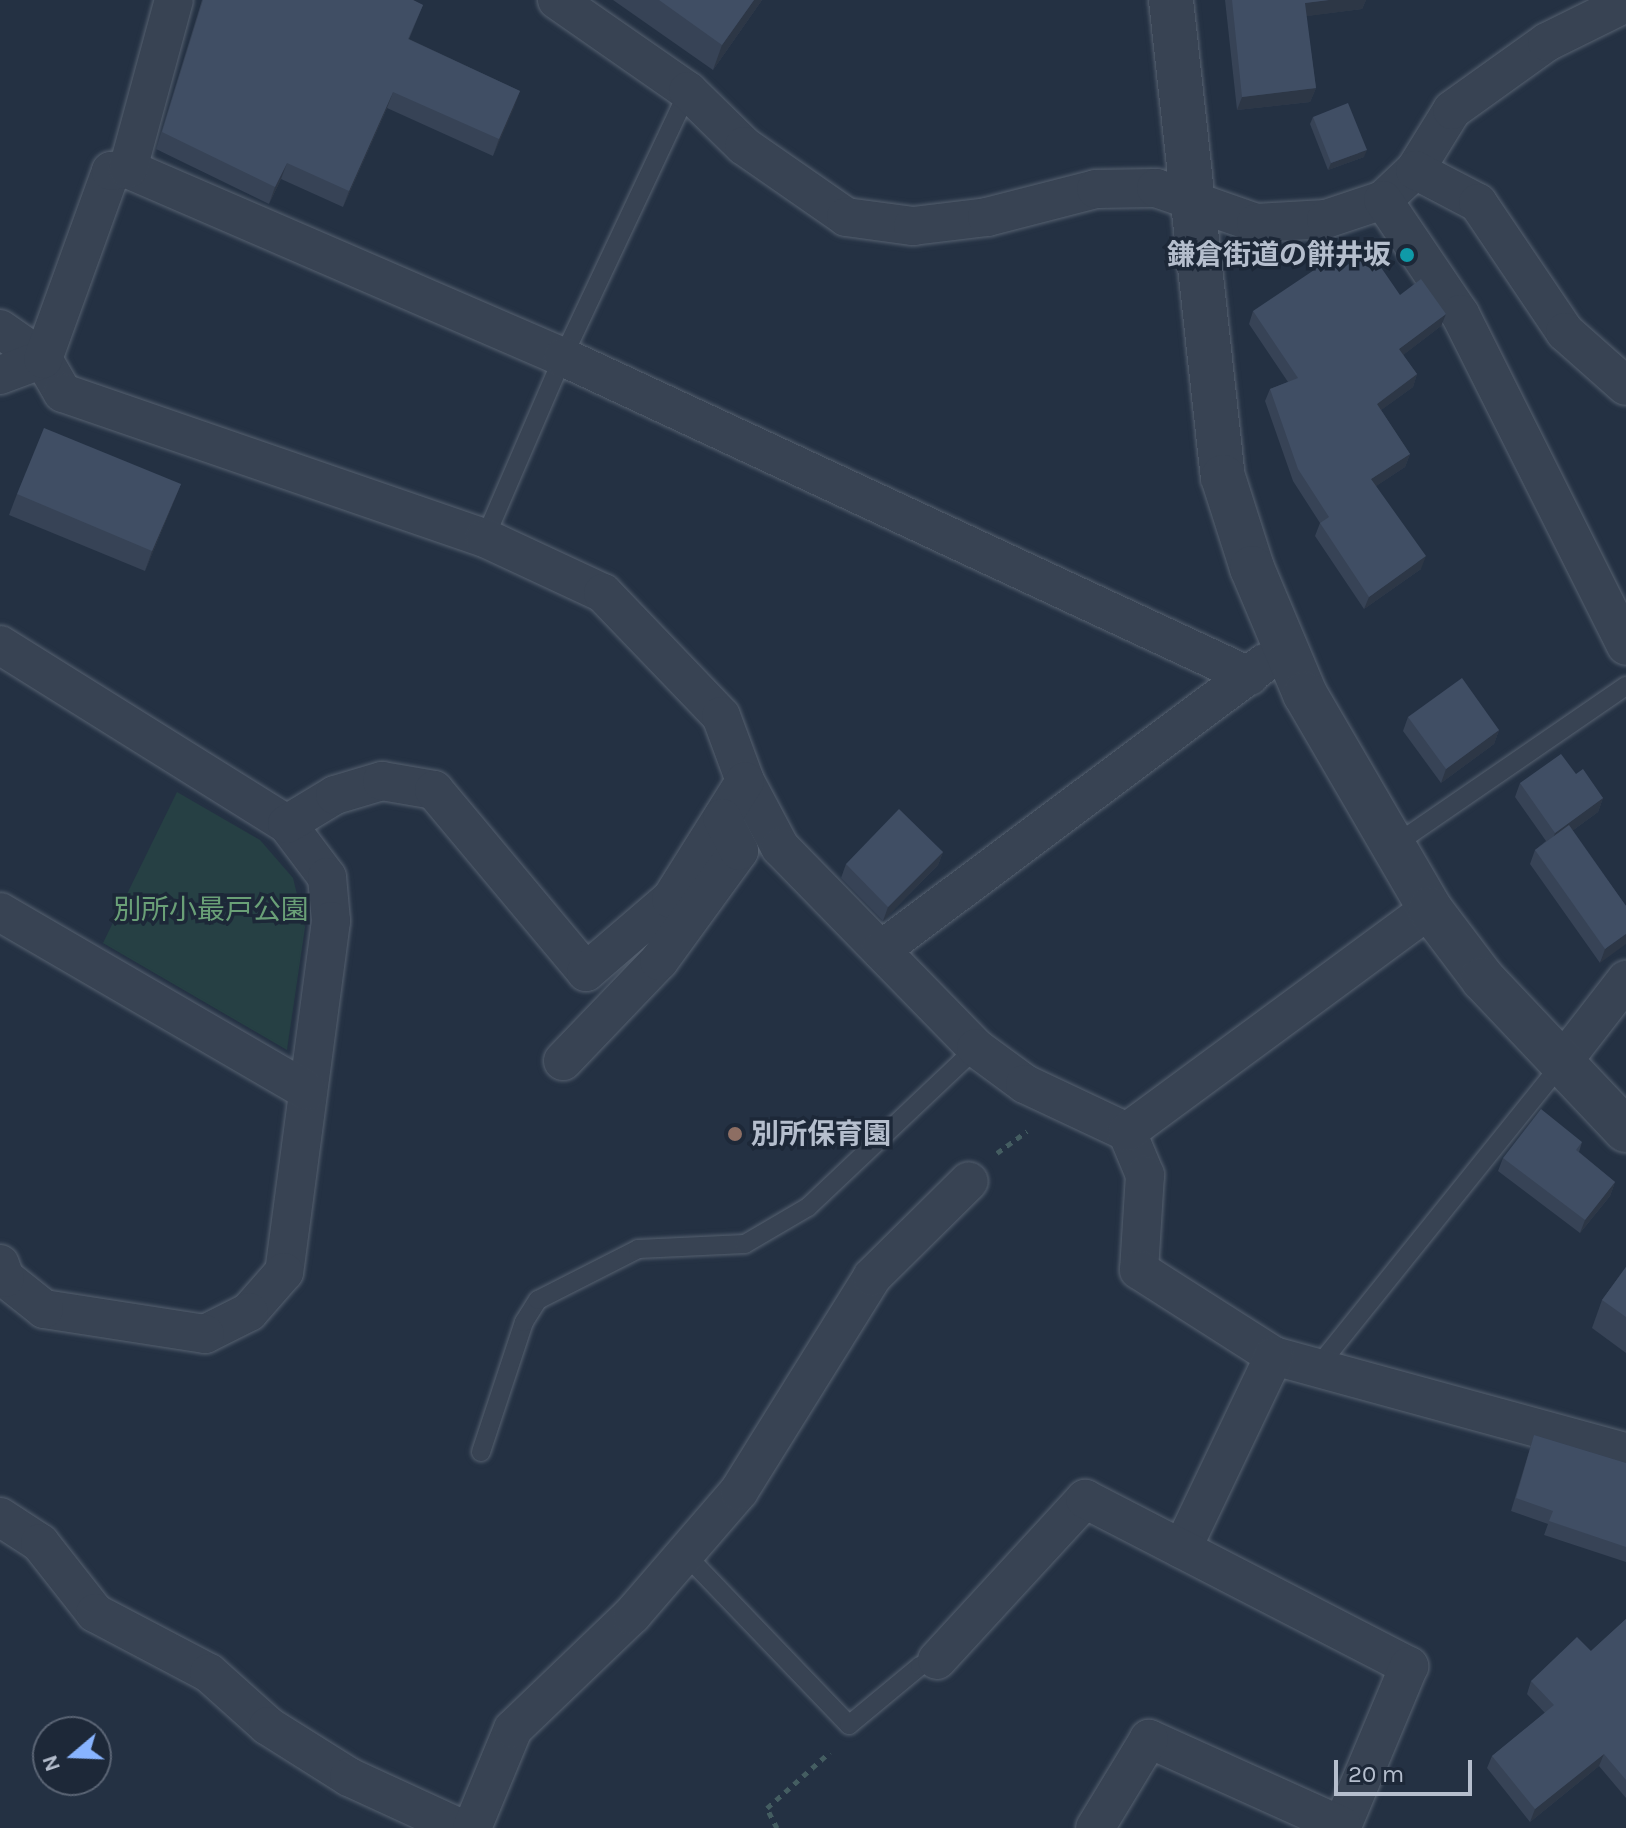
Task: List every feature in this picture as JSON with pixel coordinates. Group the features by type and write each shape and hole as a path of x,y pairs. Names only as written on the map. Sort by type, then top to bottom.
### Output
{"street":[{"path":"128,169 174,0"},
{"path":"557,0 688,91 744,146 846,217 913,226 987,217 1096,189 1156,188 1193,198 1225,215 1256,223 1326,219 1383,200 1415,170 1452,110 1547,42 1626,3"},
{"path":"1171,0 1223,477 1252,568 1305,694 1430,909 1560,1065 1626,1130"},
{"path":"0,375 43,359 111,171 128,169 563,357 1249,676"},
{"path":"1415,170 1478,203 1565,332 1626,386"},
{"path":"1383,200 1460,314 1626,646"},
{"path":"0,329 43,359 63,393 485,538 603,593 721,716 745,781 780,847 976,1048 1025,1084 1127,1132 1145,1175 1139,1270 1274,1356 1626,1452"},
{"path":"0,645 287,824 327,877 331,921 284,1272 249,1312 205,1334 44,1309 5,1278 0,1264"},
{"path":"881,950 1287,647"},
{"path":"287,824 335,795 382,781 434,790 586,972 671,899 745,781"},
{"path":"563,1061 659,961 739,851 722,818"},
{"path":"1127,1132 1430,909"},
{"path":"0,912 308,1091"},
{"path":"1560,1065 1626,980"},
{"path":"472,1828 513,1729 632,1615 739,1491 872,1277 969,1181"},
{"path":"1182,1549 1274,1356"},
{"path":"937,1660 1085,1499 1409,1666 1342,1826 1149,1739 1095,1828"},
{"path":"0,1517 40,1543 95,1613 209,1673 268,1726 349,1777 437,1822"}],"lane":[{"path":"485,538 563,357 688,91"},
{"path":"1393,846 1626,686"},
{"path":"481,1452 524,1322 538,1300 582,1273 638,1249 745,1244 808,1207 976,1048"},
{"path":"1316,1369 1560,1065"},
{"path":"685,1554 849,1725 920,1666 937,1660"}],"path":[{"path":"777,1828 767,1808 848,1736 849,1725"}],"green space":[{"name":"別所小最戸公園","path":"177,792 260,840 293,878 305,927 287,1050 103,943"}],"building":[{"path":"203,0 413,0 423,5 408,39 520,91 499,139 393,92 349,191 287,163 275,187 162,132"},
{"path":"659,0 754,0 722,45"},
{"path":"1232,0 1329,0 1305,3 1316,88 1242,97"},
{"path":"1348,103 1367,150 1331,163 1313,117"},
{"path":"1369,250 1400,295 1421,279 1446,314 1399,349 1417,374 1377,404 1410,454 1371,479 1426,556 1369,597 1320,523 1329,517 1298,469 1270,389 1298,378 1253,311 1335,256 1343,268"},
{"path":"44,428 181,484 152,551 17,494"},
{"path":"1462,678 1499,730 1446,769 1408,717"},
{"path":"1561,754 1576,774 1583,769 1603,798 1555,833 1520,783"},
{"path":"899,809 943,852 888,907 846,864"},
{"path":"1569,825 1626,906 1626,934 1605,949 1535,850"},
{"path":"1541,1109 1582,1142 1576,1150 1615,1182 1585,1220 1503,1158"},
{"path":"1626,1267 1626,1317 1602,1300"},
{"path":"1534,1435 1626,1463 1626,1547 1549,1521 1553,1511 1516,1498"},
{"path":"1626,1619 1626,1780 1604,1754 1535,1809 1492,1756 1554,1705 1531,1681 1577,1637 1591,1651"}],"place":[{"name":"鎌倉街道の餅井坂","path":"1407,255"},
{"name":"別所保育園","path":"735,1134"}]}
